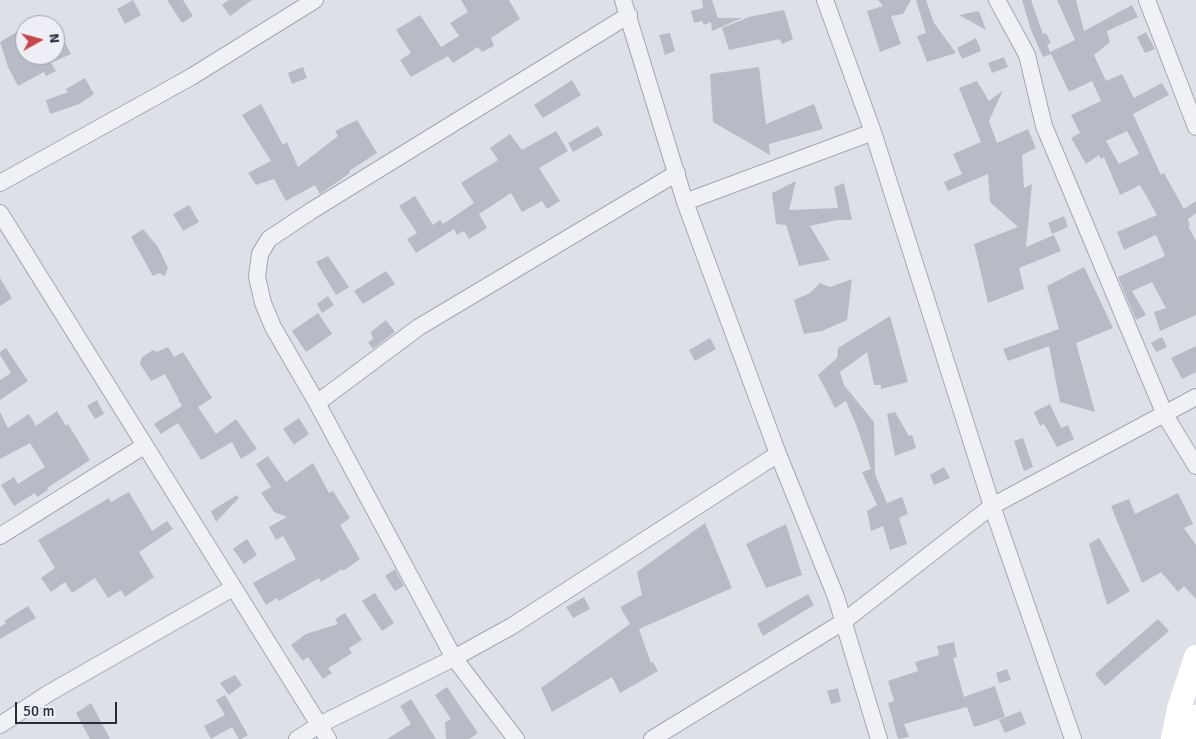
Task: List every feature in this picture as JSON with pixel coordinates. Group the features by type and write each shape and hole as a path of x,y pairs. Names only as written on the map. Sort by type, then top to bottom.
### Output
{"street":[{"path":"0,183 191,77 315,0"},
{"path":"826,0 873,132 992,506 1073,739"},
{"path":"997,0 1027,55 1044,126 1165,415 1196,466"},
{"path":"1147,0 1196,126"},
{"path":"516,739 454,658 317,404 273,327 263,303 257,277 260,254 269,240 626,8 685,202 778,454 836,597 879,739"},
{"path":"685,202 873,132"},
{"path":"317,404 419,327 676,172"},
{"path":"0,213 328,739"},
{"path":"652,739 843,622 992,506 1196,397"},
{"path":"0,536 144,446"},
{"path":"297,739 319,725 454,658 512,626 778,454"},
{"path":"0,725 49,693 233,588"},
{"path":"1173,739 1179,708 1196,657"},
{"path":"1192,739 1196,717"}],"building":[{"path":"133,0 141,15 125,24 117,9"},
{"path":"167,0 183,0 193,16 182,23"},
{"path":"229,0 252,0 230,16 222,5"},
{"path":"461,0 509,0 520,19 491,38 494,46 482,52 478,47 453,63 448,56 411,77 400,60 411,53 396,30 420,15 441,47 459,36 450,23 468,12"},
{"path":"702,0 712,0 718,18 742,18 712,31 711,22 704,25 702,21 694,23 691,11 703,8"},
{"path":"878,0 911,0 903,14 891,16 901,44 880,52 867,11 883,6"},
{"path":"916,0 926,0 934,23 956,53 927,62 917,36 926,33"},
{"path":"1022,0 1031,0 1043,34 1046,33 1051,43 1047,45 1051,54 1043,57 1031,30"},
{"path":"1057,0 1076,0 1084,31 1132,5 1138,17 1107,31 1110,42 1094,55 1106,81 1122,74 1134,98 1162,83 1169,95 1133,114 1161,175 1164,173 1184,209 1196,201 1196,213 1188,219 1190,226 1188,226 1196,241 1196,315 1160,331 1154,312 1166,308 1152,282 1132,291 1146,315 1136,320 1118,277 1165,256 1156,235 1124,250 1117,232 1157,215 1140,185 1120,195 1104,157 1101,159 1099,155 1086,164 1071,138 1080,133 1071,115 1101,101 1092,81 1069,92 1050,52 1075,40","holes":["1127,131 1139,154 1119,164 1106,141"]},
{"path":"784,10 793,39 782,44 780,39 729,50 722,28 749,17"},
{"path":"979,11 986,30 959,15"},
{"path":"1146,32 1155,49 1145,53 1137,37"},
{"path":"15,33 15,65 52,65 56,71 46,76 44,72 18,86 8,67 0,42"},
{"path":"670,33 675,51 665,55 659,35"},
{"path":"976,38 981,51 962,59 957,48"},
{"path":"65,42 71,54 65,57"},
{"path":"1004,57 1008,67 992,73 988,63"},
{"path":"303,67 307,78 292,84 288,73"},
{"path":"759,67 766,124 814,104 823,129 769,144 770,155 713,122 710,74"},
{"path":"85,78 94,94 79,104 50,114 46,100 68,92 66,89"},
{"path":"572,80 581,95 543,118 534,105"},
{"path":"977,81 989,101 1003,90 989,121 997,143 1028,129 1036,148 1022,155 1024,188 1032,184 1026,247 1054,235 1061,251 1019,268 1024,289 988,303 974,244 1018,227 990,202 988,174 948,191 944,182 962,174 953,154 981,142 959,88"},
{"path":"261,104 283,145 287,142 298,167 338,136 335,131 357,120 377,153 349,171 350,173 320,194 315,185 286,201 274,179 256,185 248,173 271,161 242,115"},
{"path":"598,126 603,135 573,152 568,143"},
{"path":"556,131 568,151 539,168 560,201 547,209 542,201 522,212 511,193 479,214 487,228 469,239 464,231 457,235 454,229 416,253 407,239 417,233 399,206 415,196 433,225 440,220 443,224 474,203 461,183 498,160 490,148 510,134 522,150"},
{"path":"796,181 789,210 838,208 834,187 844,183 852,220 837,220 810,226 830,260 799,266 786,225 776,224 772,193"},
{"path":"189,205 199,222 183,231 173,214"},
{"path":"1064,216 1068,227 1052,234 1048,223"},
{"path":"143,229 158,247 168,268 165,276 159,273 153,276 131,237"},
{"path":"328,256 349,287 336,295 316,262"},
{"path":"1084,267 1113,328 1076,343 1095,412 1060,402 1049,346 1008,361 1003,349 1059,329 1047,286"},
{"path":"386,271 395,284 363,304 354,291"},
{"path":"0,278 12,298 0,306"},
{"path":"852,279 847,320 822,331 804,334 794,300 810,293 820,283 830,287"},
{"path":"328,296 334,305 322,313 317,304"},
{"path":"318,313 332,334 306,352 292,331"},
{"path":"890,316 908,382 881,389 881,385 874,385 867,352 840,372 844,385 874,422 875,474 887,503 902,497 908,514 899,518 907,544 890,550 883,526 871,531 867,511 877,505 862,472 871,469 857,427 846,401 835,408 818,375 837,358 838,348"},
{"path":"386,320 395,332 373,349 368,342 373,339 371,332"},
{"path":"1162,337 1167,347 1156,352 1151,343"},
{"path":"710,338 716,349 695,361 689,350"},
{"path":"1196,346 1196,372 1182,379 1171,358"},
{"path":"168,347 174,357 183,352 212,398 198,407 216,434 236,419 257,449 241,459 232,442 201,460 178,423 161,434 154,424 182,406 165,374 151,381 140,364 142,357 153,350 157,352"},
{"path":"6,348 28,381 0,400 0,380 11,373 0,355 0,352"},
{"path":"97,400 104,414 95,419 87,406"},
{"path":"1050,404 1061,428 1068,425 1074,439 1057,447 1044,424 1040,426 1034,412"},
{"path":"57,411 66,426 68,424 90,460 47,488 48,490 37,497 35,493 14,506 1,485 14,477 18,484 45,467 30,443 0,459 0,412 8,428 29,414 36,426"},
{"path":"895,412 909,436 912,435 916,448 895,456 887,414"},
{"path":"299,418 309,434 294,445 283,429"},
{"path":"1023,438 1033,467 1024,471 1014,441"},
{"path":"268,456 286,482 313,463 329,493 333,491 350,518 340,525 360,559 343,571 342,569 321,582 319,578 279,601 277,598 266,605 253,583 296,559 283,536 276,540 269,527 287,517 274,512 261,493 271,487 256,464"},
{"path":"944,467 950,478 934,485 930,475"},
{"path":"129,492 152,531 167,521 173,529 139,552 154,577 125,597 121,590 108,598 95,578 72,593 65,582 51,592 41,578 55,568 38,540 109,498 111,502"},
{"path":"1178,493 1193,524 1184,528 1196,545 1196,599 1184,586 1178,592 1161,572 1142,583 1111,506 1129,499 1135,514"},
{"path":"237,495 239,498 216,522 211,511"},
{"path":"705,523 732,588 639,629 651,663 653,662 658,671 620,693 612,677 552,712 541,688 630,624 620,607 642,595 637,572"},
{"path":"786,524 802,575 766,588 746,544"},
{"path":"1099,538 1130,591 1107,605 1089,544"},
{"path":"247,539 257,555 244,564 233,549"},
{"path":"395,569 404,586 395,591 385,576"},
{"path":"375,593 394,623 382,631 362,601"},
{"path":"808,594 814,605 763,636 757,624"},
{"path":"584,597 590,609 573,618 566,607"},
{"path":"28,606 36,618 0,639 0,627 6,623 4,621"},
{"path":"345,613 362,640 349,648 352,653 328,668 332,673 323,679 308,657 303,661 291,645 306,634 338,624 335,619"},
{"path":"1158,619 1169,631 1105,686 1095,674"},
{"path":"954,642 957,657 953,658 964,697 995,686 1005,717 974,727 967,707 904,724 909,737 898,739 888,703 894,701 888,681 918,671 915,662 939,655 937,646"},
{"path":"1007,669 1011,680 999,683 996,673"},
{"path":"235,675 242,685 229,695 220,683"},
{"path":"447,687 478,733 469,739 446,739 445,722 451,719 435,695"},
{"path":"838,688 841,702 831,704 827,691"},
{"path":"225,695 248,735 241,739 239,739 232,727 211,739 204,726 225,715 216,700"},
{"path":"411,699 436,739 387,739 411,724 400,706"},
{"path":"91,703 110,739 90,739 76,713"},
{"path":"1021,711 1026,724 1005,733 999,720"}]}
